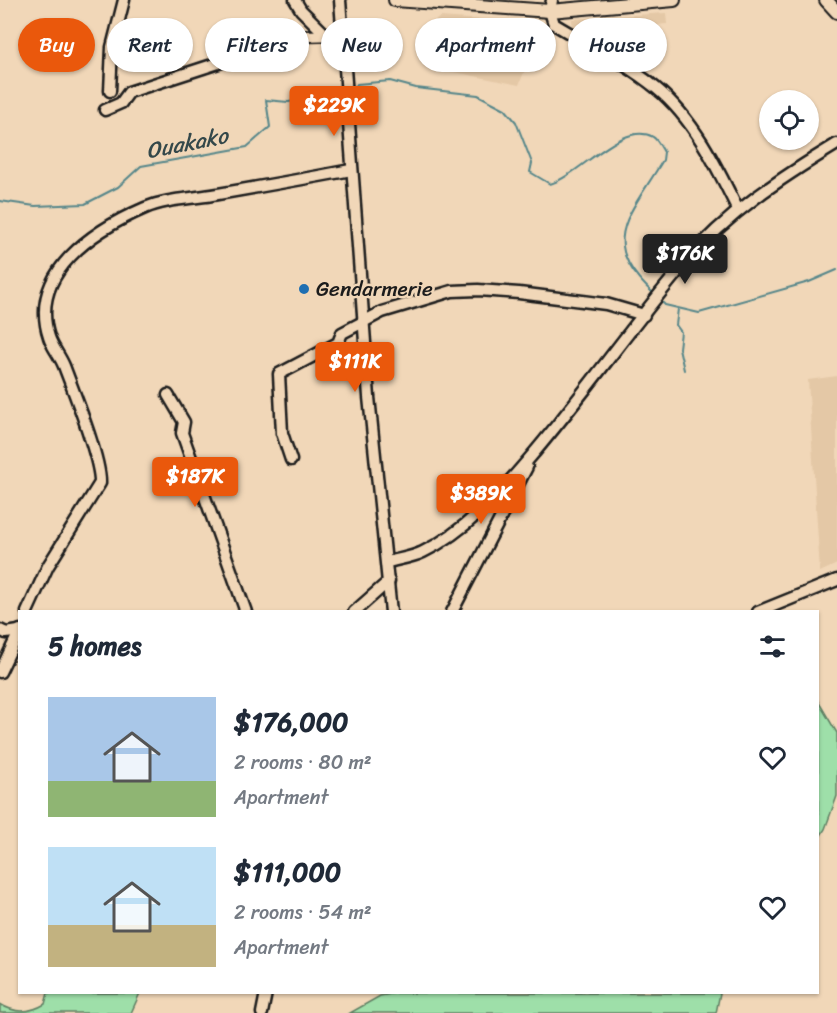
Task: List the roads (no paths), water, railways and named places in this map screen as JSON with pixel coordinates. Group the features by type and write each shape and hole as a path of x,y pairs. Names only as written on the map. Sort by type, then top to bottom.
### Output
{"main road":[{"path":"394,0 551,6 674,0"},
{"path":"826,0 837,12"}],"street":[{"path":"110,91 112,47 124,0"},
{"path":"295,0 301,10 321,30"},
{"path":"340,0 341,18"},
{"path":"551,6 554,24 656,87 681,113 716,164 738,210"},
{"path":"105,110 122,103 129,92 237,57 259,37 321,36"},
{"path":"345,72 377,485 388,562 392,610"},
{"path":"388,562 423,552 461,528 501,492 711,234 778,180 837,144"},
{"path":"28,610 48,566 100,483 94,454 63,365 49,337 45,303 51,283 73,251 86,241 145,208 176,199 351,170"},
{"path":"291,460 282,433 279,374 338,343 342,333 364,320 452,291 478,290 606,304 644,315"},
{"path":"168,395 184,423 182,434 245,610"},
{"path":"453,610 536,451"},
{"path":"763,610 837,580"},
{"path":"356,610 389,581"},
{"path":"0,630 6,633 18,630"},
{"path":"0,672 18,632"},
{"path":"262,1013 266,994"}],"waterway":[{"name":"Ouakako","path":"351,94 357,84 390,81 416,88 478,95 505,109 516,122 532,163 530,172 550,184 562,179 615,142 628,136 641,134 653,137 664,152 663,160 630,213 624,228 623,243 626,259 636,275 654,294"},
{"name":"Ouakako","path":"0,201 35,206 85,204 118,187 141,166 247,147 270,127 266,100 288,102 343,95"},
{"name":"Ouakako","path":"660,300 665,305 699,313 809,282 837,270"},
{"path":"678,309 676,325 681,332 679,348 684,370"}],"place":[{"name":"Gendarmerie","path":"304,289"}]}
